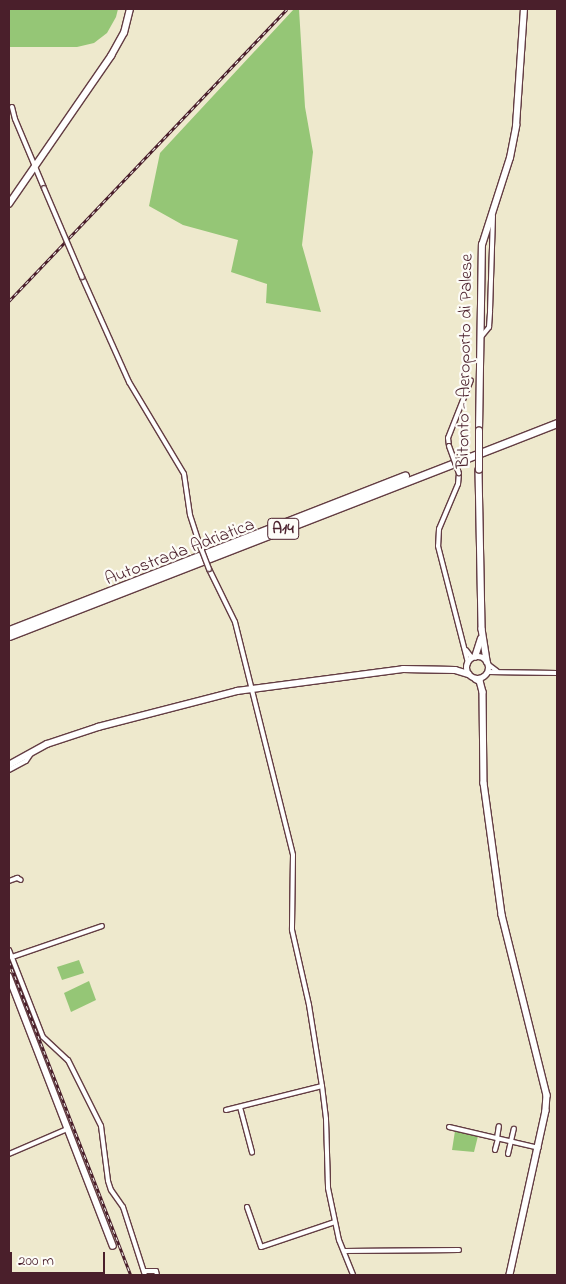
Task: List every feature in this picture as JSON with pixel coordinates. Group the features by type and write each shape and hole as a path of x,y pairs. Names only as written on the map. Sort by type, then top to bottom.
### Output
{"highway":[{"name":"Autostrada Adriatica","path":"9,630 557,418"},
{"name":"Autostrada Adriatica","path":"9,636 557,423"}],"main road":[{"path":"9,204 118,45 124,33 130,9"},
{"name":"Bitonto - Aeroporto di Palese","path":"482,629 479,470 481,252 485,231 510,158 516,126 524,9"},
{"path":"468,674 471,661 479,650 482,629"},
{"path":"482,629 488,664 483,692 484,783 502,916 547,1095 546,1111 510,1275"},
{"path":"455,670 482,657 488,664"},
{"path":"9,766 32,751 128,718 214,696 252,689 403,669 455,670 468,674 480,681 483,692"},
{"path":"476,679 482,678 487,673"},
{"path":"9,976 113,1246"}],"street":[{"path":"12,107 15,119 82,277 104,322 122,369 184,474 190,515 199,543 209,569 235,622 293,855 292,930 310,1005 322,1086 326,1119 328,1188 334,1222 353,1275"},
{"path":"481,338 489,327 493,209"},
{"path":"471,380 448,438 459,473 458,484 439,529 438,546 465,648 471,661"},
{"path":"488,664 497,671"},
{"path":"487,673 497,671 557,673"},
{"path":"9,770 26,761 32,751"},
{"path":"9,881 17,878 21,880"},
{"path":"12,957 102,926"},
{"path":"9,950 43,1037 68,1060 100,1126 111,1190 123,1207 145,1273 156,1271 157,1275"},
{"path":"226,1110 322,1086"},
{"path":"240,1107 252,1152"},
{"path":"495,1150 500,1126"},
{"path":"449,1127 538,1148"},
{"path":"9,1154 67,1129"},
{"path":"508,1154 514,1129"},
{"path":"247,1206 261,1247 334,1222"},
{"path":"344,1250 459,1250"}],"green space":[{"path":"9,9 118,9 116,17 107,33 94,43 77,47 9,47"},
{"path":"294,9 299,9 305,107 313,152 302,245 321,312 266,303 267,284 231,272 238,240 183,225 149,206 160,153"},
{"path":"79,960 84,973 62,980 57,967"},
{"path":"89,981 96,1000 71,1012 64,993"},
{"path":"455,1131 478,1136 474,1152 452,1150"}],"railway":[{"path":"9,301 287,9"},
{"path":"9,961 131,1275"}]}
